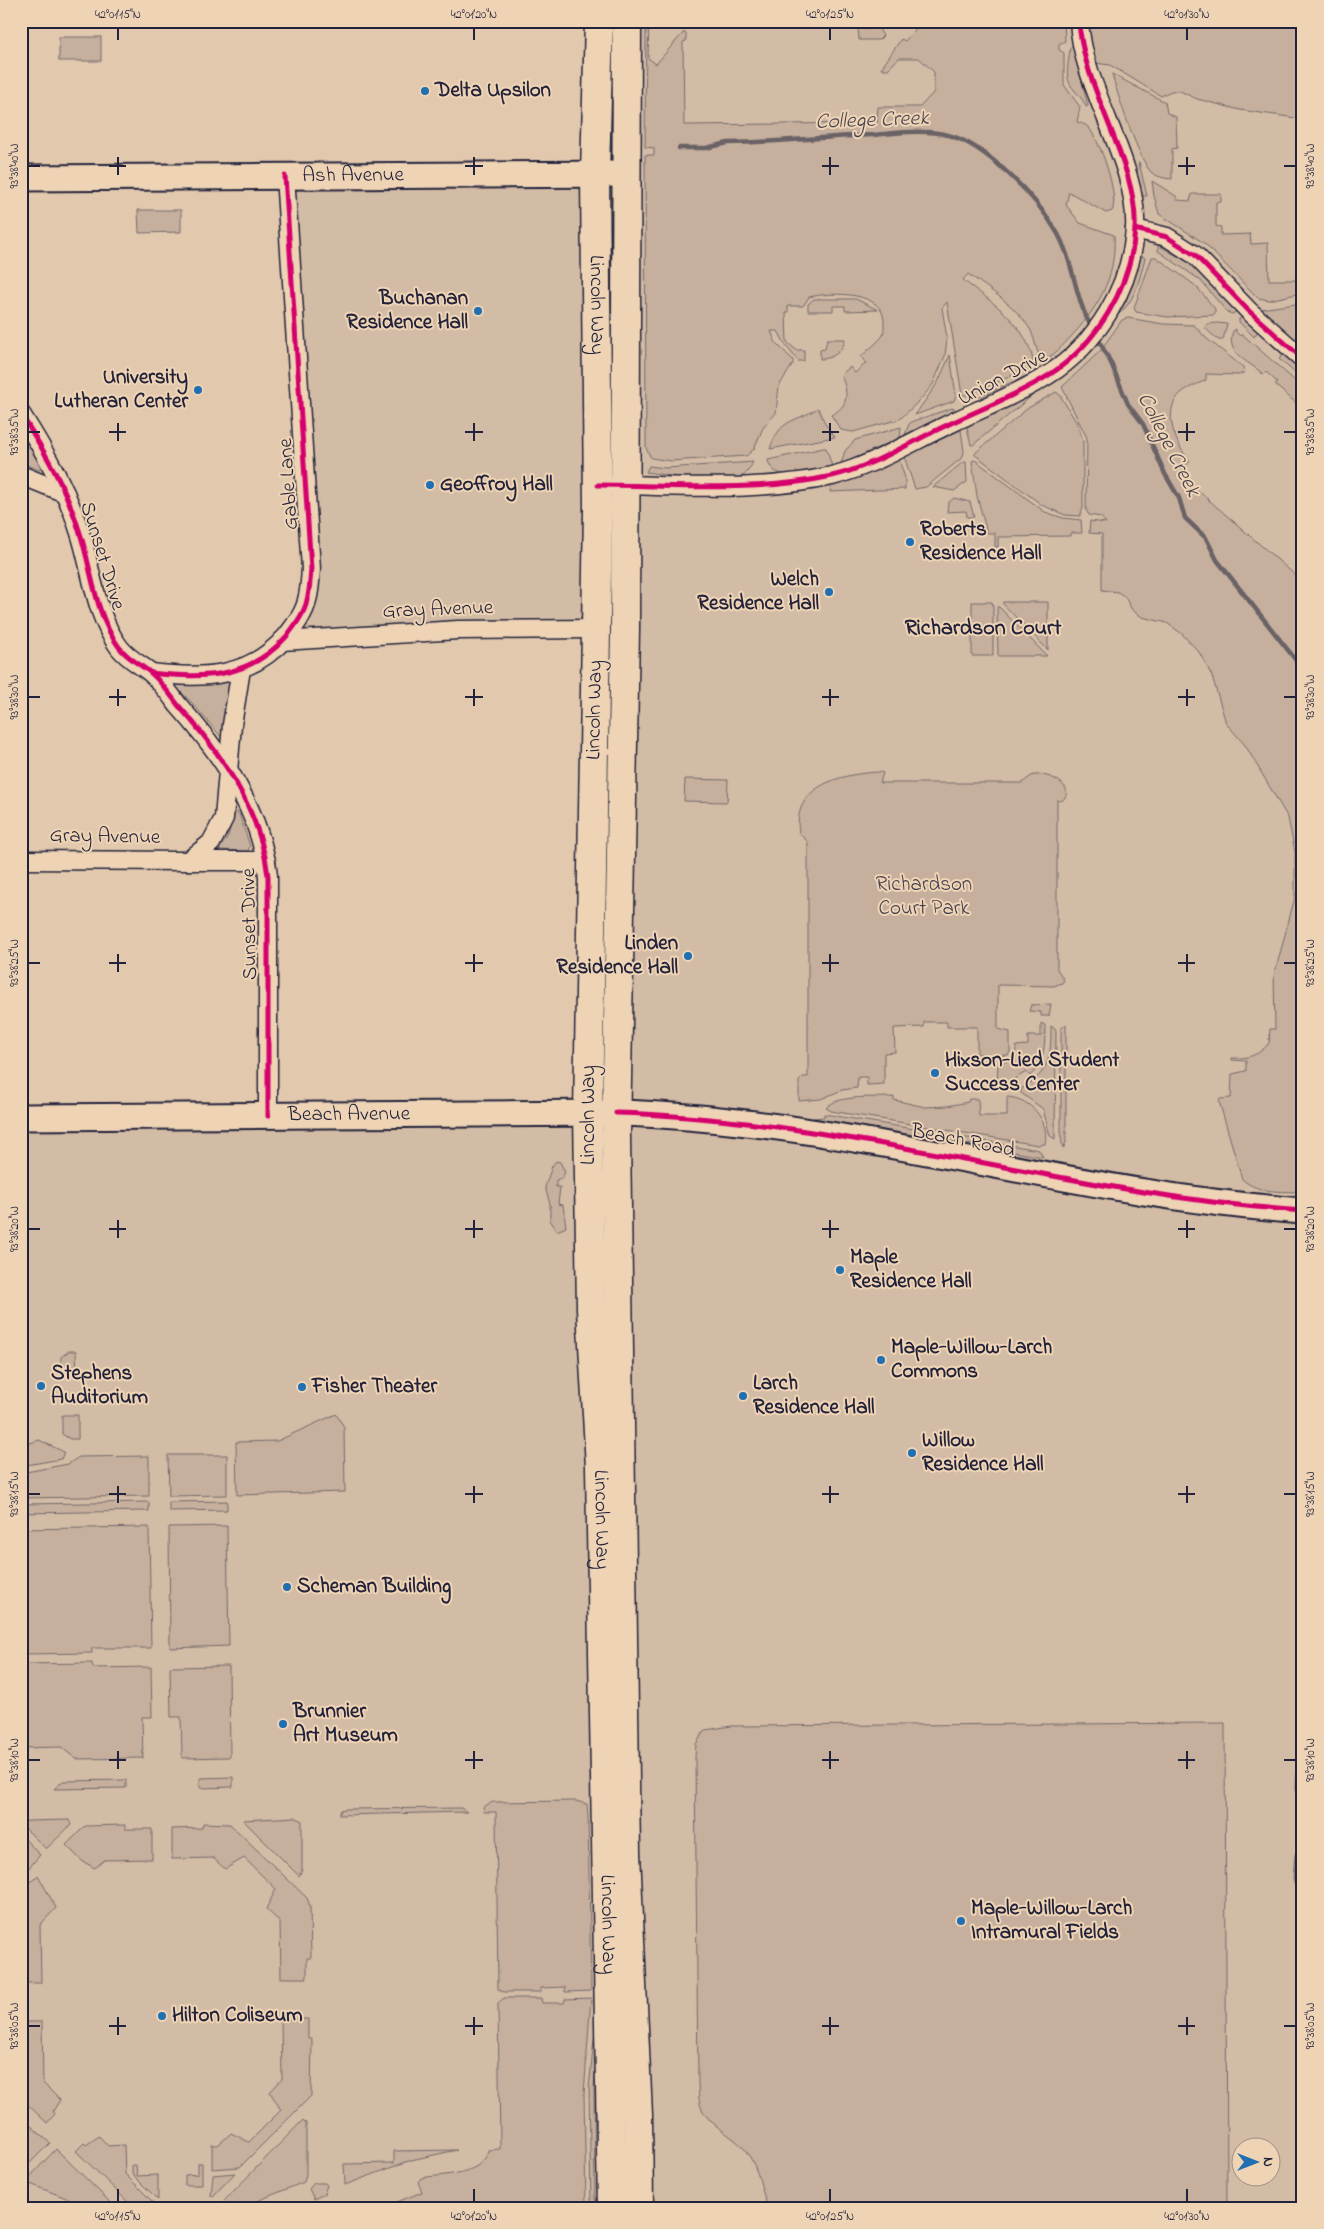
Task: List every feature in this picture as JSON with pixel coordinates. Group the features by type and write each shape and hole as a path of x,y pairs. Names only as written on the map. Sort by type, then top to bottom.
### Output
{"main road":[{"name":"Lincoln Way","path":"599,21 594,174 598,485 588,1114 591,1309 600,1476 611,2203"},
{"name":"Lincoln Way","path":"627,21 625,485 616,1113 626,1853 638,2115 640,2203"}],"street":[{"name":"Union Drive","path":"598,485 758,486 832,476 884,456 1024,388 1048,375 1080,349 1107,315 1122,284 1130,260 1135,229 1126,176 1094,88 1079,21"},
{"name":"Ash Avenue","path":"21,178 625,174"},
{"name":"Gable Lane","path":"151,673 190,678 216,676 241,669 270,652 282,641 295,626 307,602 311,570 285,176"},
{"path":"1135,229 1167,237 1194,255 1249,311 1303,359"},
{"name":"Sunset Drive","path":"21,414 42,447 65,493 81,534 95,591 107,626 119,647 134,662 151,673 200,730 228,770 246,802 266,861 268,1116"},
{"path":"21,475 65,493"},
{"name":"Gray Avenue","path":"282,641 458,630 596,629"},
{"name":"Gray Avenue","path":"188,861 211,843 224,818 232,725 241,669"},
{"name":"Gray Avenue","path":"21,860 266,861"},
{"name":"Beach Avenue","path":"21,1117 616,1113"},
{"name":"Beach Road","path":"616,1113 684,1116 778,1126 908,1147 1124,1188 1303,1211"}],"shaded area":[{"path":"627,21 1303,21 1303,2208 21,2208 21,1117 616,1113 625,629 282,641 307,602 285,176 625,174"},
{"path":"1303,1640 1303,1711 1299,1711"},
{"path":"1299,1719 1303,1719 1303,1916 1293,1879 1295,1855 1302,1827 1296,1788"},
{"path":"1303,2000 1303,2068 1299,2041"},
{"path":"1303,2068 1303,2118 1301,2090"}],"green space":[{"path":"610,21 617,21 616,146 606,146"},
{"path":"646,21 649,21 648,58 656,64 683,33 686,33 686,41 683,42 684,125 877,123 878,107 920,107 934,92 934,72 919,58 899,58 888,69 881,69 901,39 905,41 919,25 917,21 1064,21 1065,41 1059,44 1059,50 1064,53 1064,85 1080,107 1077,122 1088,127 1098,142 1113,193 1114,204 1112,211 1106,213 1069,192 1066,205 1080,223 1114,235 1112,266 1108,280 1095,306 1077,330 1058,350 1049,357 1042,359 1031,331 1019,314 968,274 963,280 1008,316 1025,338 1031,351 1034,366 968,395 962,395 947,302 942,308 947,338 945,356 933,384 921,399 900,419 853,432 841,430 831,415 842,407 846,398 841,375 850,367 855,373 866,363 861,357 883,335 882,313 876,305 867,299 855,296 830,294 809,297 803,306 788,306 788,313 786,313 787,342 796,350 804,350 804,361 798,361 786,346 778,331 771,331 776,343 793,360 793,364 779,386 776,413 763,428 754,449 746,456 671,461 651,458 646,448 645,155 654,155 654,148 645,147"},
{"path":"1079,21 1303,21 1303,119 1240,110 1197,99 1180,91 1171,91 1161,96 1110,65 1087,62"},
{"path":"870,22 875,22 883,36 879,40 859,40 858,28 870,28"},
{"path":"59,37 101,37 101,61 59,61"},
{"path":"1073,46 1088,106 1086,107 1083,100 1072,87 1068,76 1070,48"},
{"path":"1112,74 1165,102 1167,113 1176,117 1177,148 1172,149 1172,179 1155,175 1146,166 1129,126"},
{"path":"1139,162 1147,196 1139,196 1136,180"},
{"path":"1152,181 1176,196 1177,200 1190,201 1192,194 1221,194 1221,202 1216,202 1216,226 1221,227 1221,235 1250,234 1251,244 1268,243 1269,280 1298,280 1297,294 1269,300 1258,298 1204,243 1159,214"},
{"path":"138,210 181,210 181,232 139,233"},
{"path":"1158,245 1193,265 1236,312 1232,314 1227,312 1200,280 1158,251"},
{"path":"1141,255 1145,258 1135,291 1127,305 1115,317 1126,301"},
{"path":"1152,257 1156,257 1196,286 1215,309 1215,313 1213,315 1168,317 1136,312 1134,308"},
{"path":"814,299 856,299 878,310 845,311 845,306 833,306 833,311 808,311 808,304"},
{"path":"1303,303 1303,343 1286,333 1260,309"},
{"path":"1128,318 1163,324 1194,325 1206,338 1243,367 1245,372 1239,375 1206,374 1206,380 1183,391 1175,400 1171,418 1173,428 1180,447 1190,461 1179,474 1303,582 1303,1192 1263,1189 1248,1184 1242,1179 1219,1101 1220,1099 1231,1098 1232,1074 1246,1071 1246,1061 1232,1060 1232,1058 1248,1057 1262,1051 1269,1043 1270,1029 1275,1029 1274,976 1295,897 1295,852 1288,818 1245,745 1226,723 1212,676 1199,652 1181,633 1167,623 1142,617 1132,610 1125,597 1118,592 1102,590 1102,534 1089,533 1090,521 1106,523 1101,517 1089,515 1086,510 1087,438 1062,387 1100,351 1122,320"},
{"path":"1243,318 1258,331 1254,337 1239,322 1239,319"},
{"path":"1207,324 1227,324 1223,340 1218,340 1205,328"},
{"path":"1236,329 1240,336 1242,334 1303,388 1303,409 1275,385 1277,382 1266,372 1263,374 1239,356 1232,345 1231,339 1233,331"},
{"path":"827,339 845,339 842,348 836,354 829,358 820,359 820,350 825,349"},
{"path":"1284,354 1303,371 1303,380 1279,359"},
{"path":"950,355 956,395 954,401 915,415 938,382"},
{"path":"1029,376 978,400 977,397"},
{"path":"1056,392 1060,395 1078,425 1083,441 1083,508 1080,516 1065,515 1042,505 974,454 1028,408"},
{"path":"1034,394 973,445 971,445 967,427"},
{"path":"818,408 826,425 835,437 770,449 783,426"},
{"path":"952,408 957,410 905,435 909,424 913,421"},
{"path":"901,427 900,438 841,464 845,451 855,440"},
{"path":"961,430 963,457 926,487 915,489 904,456"},
{"path":"21,433 42,466 40,470 21,463"},
{"path":"826,448 832,466 805,473 786,474 778,472 771,468 768,460"},
{"path":"899,459 905,478 905,489 830,492 831,485 861,476"},
{"path":"975,460 1045,512 1063,518 1081,520 1082,533 1070,533 1070,536 998,537 998,547 995,547 995,533 987,533 977,496 972,461"},
{"path":"753,462 745,474 733,479 695,479 646,472 649,466 666,468"},
{"path":"963,462 966,462 967,482 954,491 933,487"},
{"path":"954,498 970,502 974,517 967,517 966,511 947,512 948,503"},
{"path":"972,602 992,602 993,656 972,656"},
{"path":"1003,602 1048,602 1048,650 1003,604"},
{"path":"997,607 999,607 1047,656 998,656"},
{"path":"230,680 225,737 222,738 173,684 174,681"},
{"name":"Richardson Court Park","path":"883,773 880,783 1022,783 1032,776 1041,775 1054,778 1064,786 1066,795 1062,801 1057,800 1057,969 1064,980 1062,983 1054,986 998,985 998,1029 1010,1032 1010,1052 1008,1055 987,1056 986,1054 977,1054 977,1027 947,1027 947,1022 924,1022 924,1027 894,1028 895,1052 884,1053 884,1084 867,1085 867,1077 858,1077 857,1088 842,1090 821,1099 799,1101 799,1081 803,1077 808,1077 808,842 799,833 799,816 803,803 812,792 824,784 852,775"},
{"path":"685,779 728,780 727,802 684,801"},
{"path":"237,812 250,846 248,851 219,850 228,836 234,814"},
{"path":"1051,1004 1049,1016 1041,1016 1041,1012 1029,1011 1031,1005"},
{"path":"1041,1023 1045,1025 1044,1046 1039,1065 1030,1076 1026,1072 1013,1080 1013,1086 997,1086 998,1064 1013,1057 1016,1046 1028,1045 1028,1036 1041,1036"},
{"path":"1066,1024 1066,1142 1063,1149 1061,1137 1061,1029"},
{"path":"1051,1026 1056,1030 1055,1139 1050,1136 1043,1109 1021,1093 1021,1089 1038,1077 1047,1063"},
{"path":"894,1097 894,1100 925,1107 947,1106 968,1102 969,1099 978,1099 979,1116 1007,1116 1007,1097 1015,1098 1030,1106 1041,1119 1046,1135 1045,1144 1038,1145 831,1111 826,1108 831,1104 848,1099"},
{"path":"824,1114 1039,1150 1043,1157 813,1118 824,1117"},
{"path":"556,1161 560,1162 565,1172 562,1178 556,1180 556,1187 560,1187 558,1204 563,1205 566,1227 557,1231 550,1220 550,1204 545,1187 552,1166"},
{"path":"69,1351 76,1351 77,1375 61,1376 61,1357"},
{"path":"336,1414 344,1427 345,1492 237,1495 236,1442 277,1441"},
{"path":"62,1415 78,1415 78,1439 70,1439 62,1434"},
{"path":"39,1440 64,1452 61,1459 21,1466 21,1446"},
{"path":"168,1455 227,1455 227,1495 169,1496"},
{"path":"149,1456 149,1496 21,1498 21,1473 68,1464 79,1457"},
{"path":"227,1501 227,1510 169,1511 169,1502"},
{"path":"149,1502 149,1511 21,1513 21,1504"},
{"path":"227,1526 229,1646 170,1648 169,1527"},
{"path":"149,1527 151,1648 92,1648 92,1653 21,1654 21,1529"},
{"path":"92,1663 93,1668 151,1667 152,1717 142,1717 143,1758 76,1759 61,1747 21,1748 21,1664"},
{"path":"229,1666 230,1757 182,1758 181,1717 171,1717 170,1667"},
{"name":"Maple-Willow-Larch Intramural Fields","path":"1225,1723 1227,2206 768,2208 751,2158 741,2145 708,2118 703,2111 699,2099 695,1757 696,1744 705,1730 732,1726"},
{"path":"233,1777 233,1787 200,1788 200,1778"},
{"path":"126,1780 126,1788 54,1789 63,1781"},
{"path":"576,1801 587,1804 588,1815 591,1991 565,1992 565,1987 541,1988 541,1992 504,1992 498,1989 496,1812 484,1812 483,1807 493,1802"},
{"path":"461,1808 467,1812 339,1815 341,1810 344,1809"},
{"path":"295,1817 302,1821 302,1870 299,1876 243,1820"},
{"path":"69,1820 71,1825 46,1849 23,1826 24,1822 28,1821"},
{"path":"203,1823 230,1824 307,1898 310,1906 311,1958 307,1958 307,1978 281,1978 280,1922 266,1909 276,1889 244,1858 225,1869 213,1858 172,1859 172,1829 202,1828"},
{"path":"125,1825 125,1829 152,1829 152,1859 104,1860 95,1868 82,1861 66,1845 85,1826"},
{"path":"21,1835 40,1855 21,1877"},
{"path":"38,1875 56,1908 40,1925 41,1983 21,1983 21,1892"},
{"path":"504,1998 541,1998 542,2003 564,2003 565,1999 591,1998 584,2094 586,2208 382,2208 422,2192 418,2182 421,2178 471,2169 485,2159 488,2150 500,2149 498,2003"},
{"path":"600,2008 594,2088 595,2208 591,2208 589,2088 596,2020"},
{"path":"281,2019 308,2019 308,2039 312,2039 311,2096 240,2167 212,2169 212,2145 218,2145 231,2133 249,2142 281,2110 270,2092 282,2079"},
{"path":"21,2022 42,2022 43,2083 60,2100 53,2111 55,2114 47,2123 21,2098"},
{"path":"21,2117 50,2143 21,2172"},
{"path":"303,2120 306,2123 306,2175 304,2182 240,2208 217,2208"},
{"path":"99,2136 108,2146 124,2145 125,2174 152,2201 152,2208 134,2208 76,2151 84,2143 86,2145"},
{"path":"56,2149 116,2208 92,2208 25,2182"},
{"path":"457,2150 411,2160 345,2185 344,2164 394,2163 394,2151"},
{"path":"198,2163 202,2163 202,2185 185,2185 185,2175 198,2174"},
{"path":"132,2165 136,2165 137,2176 158,2175 158,2200 132,2174"},
{"path":"235,2173 213,2196 211,2196 213,2175"},
{"path":"314,2183 325,2183 327,2185 324,2194 314,2199 309,2189"}],"waterway":[{"name":"College Creek","path":"679,148 706,148 728,143 910,132 939,133 962,140 978,149 1008,173 1035,202 1055,229 1066,253 1081,304 1092,328"},
{"name":"College Creek","path":"1097,337 1111,363 1128,404 1143,424 1165,474 1179,498 1185,518 1206,538 1217,560 1295,659 1303,673"},
{"name":"College Creek","path":"1303,693 1299,710 1303,742"}],"cycle path":[{"path":"598,485 686,487 774,485 832,476 875,461 1023,390 1049,375 1082,347 1096,331 1119,293 1127,272 1135,230 1134,205 1128,179 1090,74 1079,21"},
{"path":"151,673 188,676 224,673 256,661 272,651 286,637 299,620 306,605 311,569 285,176"},
{"path":"1135,229 1167,237 1195,255 1249,311 1303,359"},
{"path":"21,414 47,457 69,502 80,533 99,607 111,634 126,655 151,673 194,723 237,784 257,828 268,876 268,1116"},
{"path":"616,1113 703,1118 789,1129 875,1142 1131,1190 1216,1202 1303,1211"}],"place":[{"name":"Delta Upsilon","path":"425,91"},
{"name":"Buchanan Residence Hall","path":"478,311"},
{"name":"University Lutheran Center","path":"198,390"},
{"name":"Geoffroy Hall","path":"430,485"},
{"name":"Roberts Residence Hall","path":"910,542"},
{"name":"Welch Residence Hall","path":"829,592"},
{"name":"Linden Residence Hall","path":"688,956"},
{"name":"Hixson-Lied Student Success Center","path":"935,1073"},
{"name":"Maple Residence Hall","path":"840,1270"},
{"name":"Maple-Willow-Larch Commons","path":"881,1360"},
{"name":"Stephens Auditorium","path":"41,1386"},
{"name":"Fisher Theater","path":"302,1387"},
{"name":"Larch Residence Hall","path":"743,1396"},
{"name":"Willow Residence Hall","path":"912,1453"},
{"name":"Scheman Building","path":"287,1587"},
{"name":"Brunnier Art Museum","path":"283,1724"},
{"name":"Maple-Willow-Larch Intramural Fields","path":"961,1921"},
{"name":"Hilton Coliseum","path":"162,2016"}],"district":[{"name":"Richardson Court","path":"983,629"}]}
